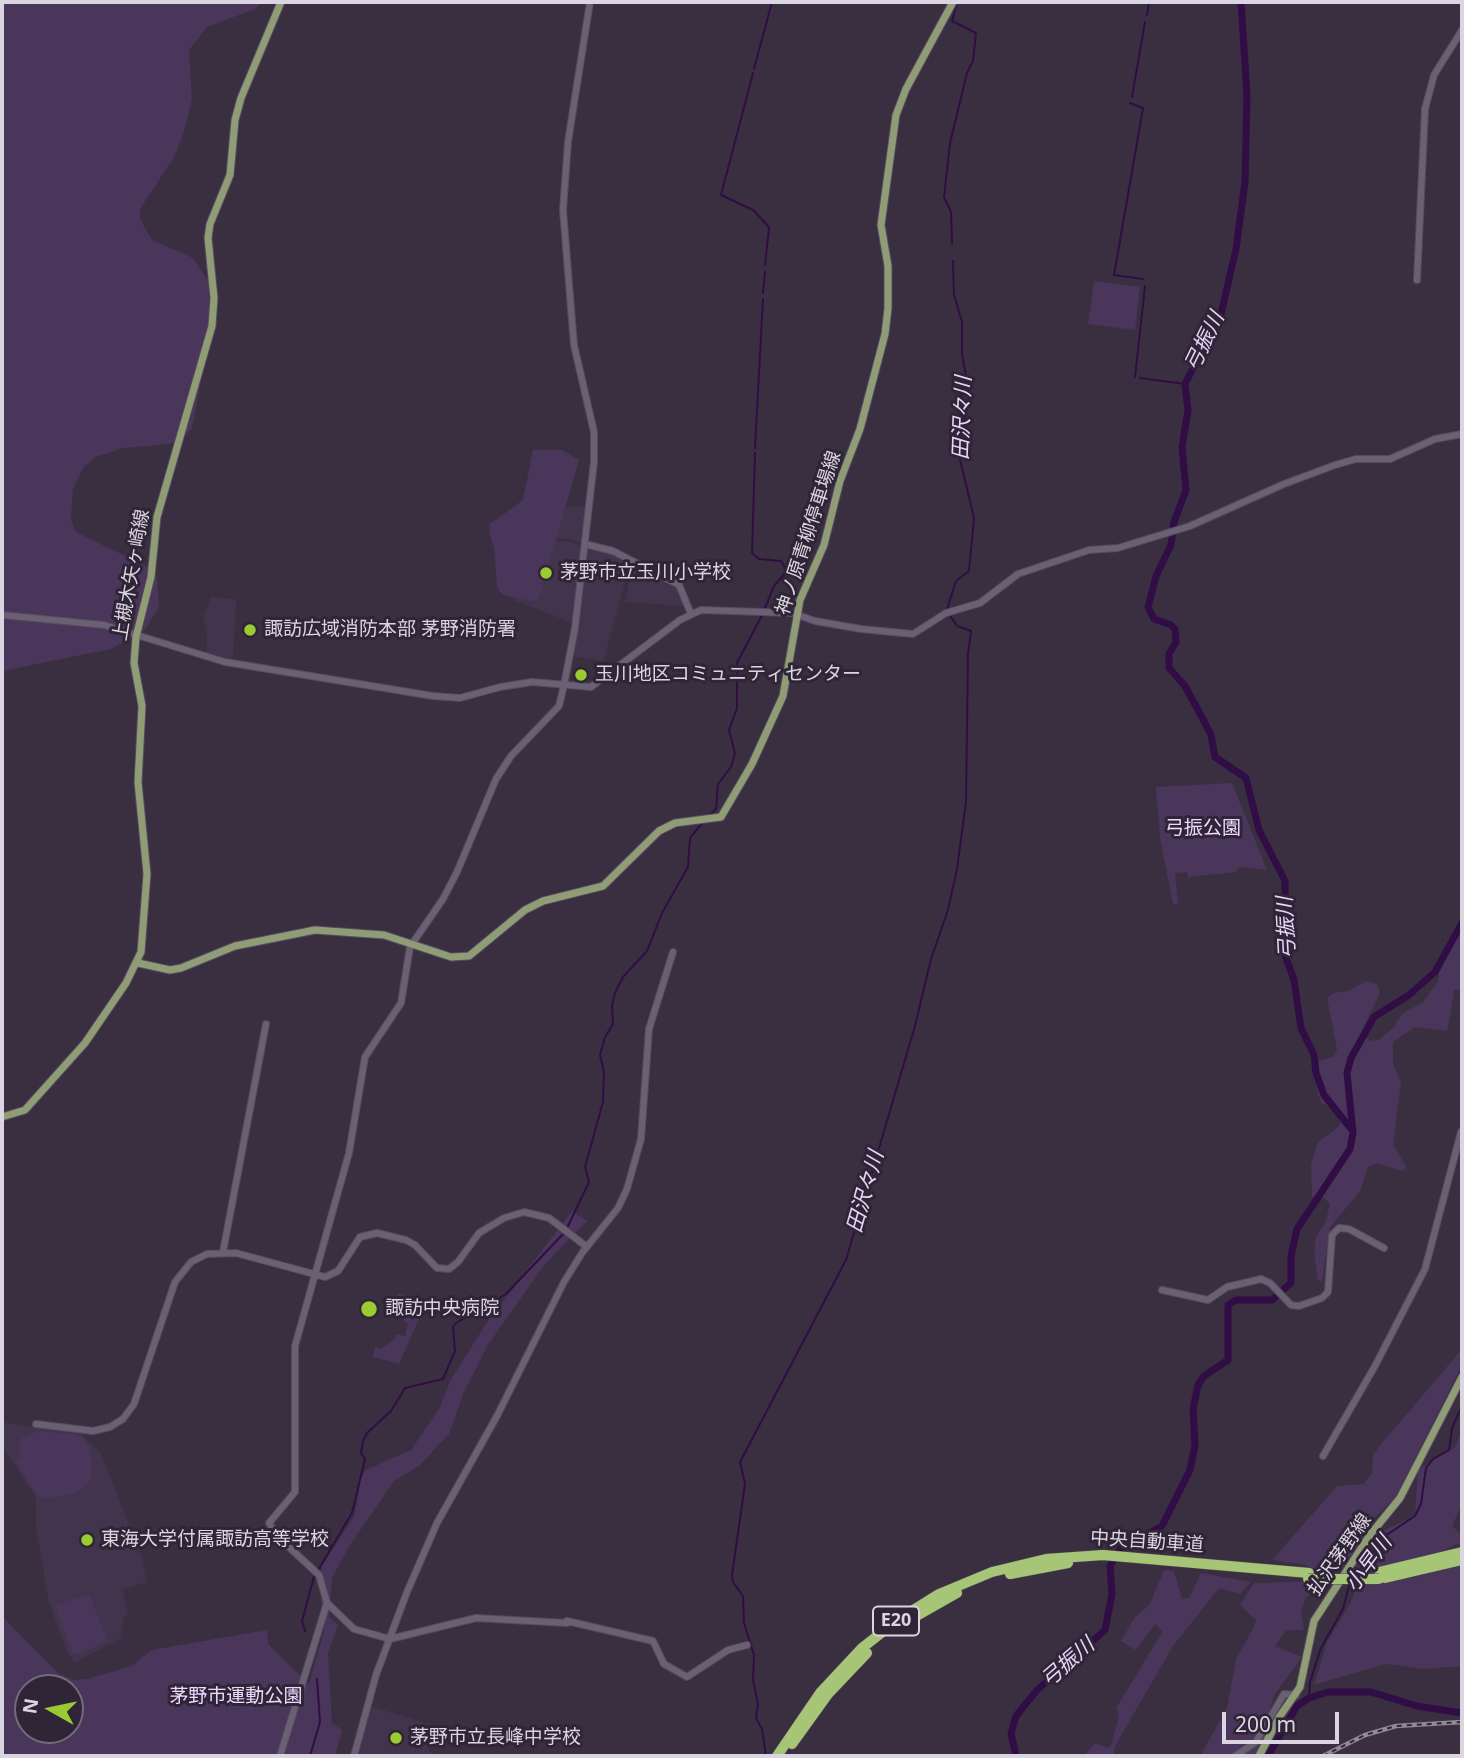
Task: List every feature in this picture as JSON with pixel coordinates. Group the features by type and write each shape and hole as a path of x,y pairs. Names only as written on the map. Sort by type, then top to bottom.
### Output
{"highway":[{"name":"中央自動車道","path":"1379,1575 1462,1552"},
{"name":"中央自動車道","path":"777,1756 806,1712 844,1666 899,1619 939,1594 974,1578 1018,1565 1064,1560 1193,1564 1309,1576 1413,1574 1462,1560"},
{"name":"中央自動車道","path":"785,1756 815,1711 850,1669 904,1624 942,1600 976,1585 1064,1560"}],"main road":[{"name":"上槻木矢ヶ崎線","path":"2,1118 25,1110 85,1043 138,963 145,936 147,874 138,782 142,706 134,663 137,634 151,577 157,517 212,326 214,298 208,238 210,225 230,175 235,120 242,98 281,2"},
{"name":"神ノ原青柳停車場線","path":"138,963 170,970 181,968 235,946 315,930 384,935 451,957 468,956 525,910 543,901 603,886 659,831 675,823 721,817 752,764 783,696 797,614 808,576 824,545 840,481 860,429 885,334 888,277 881,225 896,115 906,89 953,2"},
{"name":"払沢茅野線","path":"1259,1756 1280,1716 1296,1695 1314,1621 1370,1535 1393,1509 1462,1377"}],"street":[{"path":"590,2 568,142 563,210 574,345 594,432 592,491 564,685 559,706 502,767 486,798 474,836 443,899 412,943 401,1003 370,1048 362,1068 353,1134 295,1346 295,1492 269,1523 278,1537 319,1575 327,1603 354,1629 390,1639 475,1618 567,1622 653,1641 664,1664 683,1676 692,1675 727,1650 747,1645"},
{"path":"1417,279 1425,109 1434,75 1462,30"},
{"path":"2,615 75,620 137,634 225,662 433,696 460,698 499,687 532,682 591,687 691,614 713,609 764,611 797,614 815,621 861,629 913,634 946,613 979,603 1018,574 1089,550 1118,548 1190,526 1284,484 1335,465 1356,459 1390,460 1435,439 1462,435"},
{"path":"585,544 613,551 679,585 691,614"},
{"path":"354,1756 390,1639 437,1523 497,1416 564,1282 618,1208 641,1139 645,1052 673,953"},
{"path":"223,1252 266,1024"},
{"path":"1322,1456 1375,1366 1421,1277 1437,1232 1461,1132"},
{"path":"36,1424 93,1431 110,1427 123,1419 134,1404 175,1282 191,1262 207,1254 223,1252 326,1277 338,1270 355,1242 370,1232 406,1240 415,1245 432,1265 445,1270 458,1262 479,1233 504,1218 524,1212 551,1219 587,1247"},
{"path":"1161,1290 1208,1300 1227,1287 1261,1279 1270,1283 1291,1305 1299,1306 1322,1298 1328,1292 1332,1235 1339,1228 1349,1229 1384,1248"},
{"path":"280,1756 327,1603"},
{"path":"1235,1756 1256,1742 1284,1694 1296,1695"}],"shaded area":[{"path":"571,506 589,507 584,544 572,540 513,534"},
{"name":"茅野市立玉川小学校","path":"524,537 571,542 582,547 573,623 513,600 514,540"},
{"name":"茅野市立玉川小学校","path":"586,548 611,554 629,564 604,661 572,656"},
{"name":"茅野市立玉川小学校","path":"633,565 680,590 686,606 625,602"},
{"path":"211,597 236,599 233,659 207,653 207,633 203,617"},
{"name":"東海大学付属諏訪高等学校","path":"2,1422 82,1434 102,1455 142,1558 147,1582 122,1590 128,1612 124,1617 121,1638 74,1663 65,1647 48,1599 36,1527 36,1497 3,1448"},
{"name":"茅野市立長峰中学校","path":"371,1706 431,1725 428,1751 438,1756 356,1756"}],"green space":[{"path":"2,2 262,2 255,9 207,27 189,50 192,99 184,132 174,157 140,209 140,219 152,240 193,258 209,282 209,340 192,428 183,438 169,444 123,448 95,457 83,468 73,489 71,520 76,532 146,566 157,578 159,607 145,630 111,649 2,671"},
{"path":"1094,281 1140,287 1135,330 1088,324"},
{"path":"533,450 562,450 579,460 541,592 537,600 531,601 503,595 497,588 494,548 489,532 490,524 523,500"},
{"name":"弓振公園","path":"1232,783 1267,870 1239,867 1236,872 1188,877 1187,872 1175,873 1178,904 1173,904 1160,838 1156,787"},
{"path":"1462,921 1462,990 1454,990 1448,1028 1446,1031 1415,1027 1393,1042 1393,1063 1401,1083 1393,1144 1407,1168 1401,1171 1378,1163 1368,1167 1360,1191 1330,1227 1322,1282 1318,1280 1314,1253 1316,1237 1325,1223 1330,1204 1324,1198 1312,1197 1311,1165 1318,1142 1337,1128 1343,1118 1336,1109 1321,1103 1314,1078 1315,1062 1333,1057 1337,1050 1327,998 1333,993 1348,991 1366,981 1377,984 1380,993 1362,1030 1365,1037 1371,1041 1379,1040 1394,1027 1402,1014 1423,1002 1438,981 1441,961 1456,938"},
{"name":"茅野市運動公園","path":"572,1211 587,1221 544,1265 488,1345 464,1392 449,1434 419,1466 394,1481 348,1548 332,1578 329,1617 338,1625 328,1653 332,1723 342,1730 335,1756 2,1756 2,1616 59,1674 14,1674 14,1744 84,1744 84,1679 132,1666 151,1650 267,1630 268,1644 309,1684 324,1632 320,1591 322,1566 355,1515 361,1477 366,1470 411,1450 440,1407 451,1379 486,1324"},
{"path":"399,1293 425,1305 399,1364 373,1357 375,1347 381,1349 395,1339 396,1334 405,1336 408,1323 403,1321 405,1311 396,1308 397,1303 392,1302"},
{"path":"1462,1349 1462,1365 1395,1498 1371,1521 1384,1530 1415,1516 1418,1470 1455,1447 1462,1429 1462,1504 1452,1526 1462,1535 1462,1542 1376,1582 1416,1577 1462,1564 1462,1666 1424,1669 1385,1664 1314,1685 1327,1642 1351,1602 1363,1569 1313,1570 1306,1565 1272,1560 1337,1486 1363,1484 1372,1474 1373,1454"},
{"path":"38,1431 75,1434 84,1438 90,1449 92,1476 84,1488 69,1495 39,1499 15,1460 20,1457 22,1437"},
{"path":"1164,1570 1174,1571 1182,1599 1189,1598 1201,1573 1251,1582 1240,1594 1219,1588 1173,1646 1114,1748 1114,1756 1084,1756 1095,1743 1108,1748 1111,1746 1119,1716 1116,1708 1163,1631 1155,1624 1136,1650 1121,1641 1135,1617 1150,1604"},
{"path":"1325,1581 1306,1598 1301,1612 1304,1630 1286,1630 1275,1646 1302,1657 1275,1694 1269,1712 1273,1726 1256,1756 1200,1756 1227,1708 1236,1659 1254,1627 1256,1620 1240,1605 1254,1583"},
{"path":"89,1593 107,1642 73,1655 55,1605"}],"waterway":[{"path":"754,69 772,2"},
{"name":"田沢々川","path":"952,243 951,212 944,197 950,143 967,73 973,61 976,33 952,21 957,2"},
{"path":"1147,15 1149,2"},
{"name":"弓振川","path":"1241,2 1247,95 1245,182 1236,249 1221,314 1185,384 1188,410 1182,447 1186,490 1174,522 1171,545 1156,576 1148,607 1154,619 1175,629 1176,642 1169,654 1169,668 1185,686 1205,723 1211,735 1215,757 1246,778 1259,830 1285,881 1285,955 1294,980 1301,1028 1314,1055 1316,1073 1324,1095 1352,1130"},
{"path":"1132,97 1145,22"},
{"path":"753,73 721,195 753,210 769,227 765,265"},
{"path":"1130,103 1143,108 1114,275 1143,279"},
{"name":"田沢々川","path":"947,609 956,581 969,571 974,518 959,455 965,412 960,398 966,376 962,354 962,322 954,295 953,261"},
{"path":"763,293 765,272"},
{"path":"1135,377 1145,286"},
{"path":"755,448 763,299"},
{"path":"1140,378 1185,384"},
{"path":"755,453 752,553 759,559 781,561 787,571 774,586 764,610"},
{"path":"709,816 716,809 718,784 731,767 735,753 729,730 737,708 737,663 762,615"},
{"name":"田沢々川","path":"766,1756 762,1729 756,1718 758,1704 753,1680 754,1655 744,1623 743,1596 733,1582 732,1575 745,1484 740,1462 846,1260 915,1026 931,959 948,910 957,869 966,802 968,654 971,631 957,626 951,617"},
{"path":"567,1228 589,1182 585,1167 603,1102 604,1072 600,1055 605,1037 613,1024 612,1005 615,993 623,977 647,951 662,913 688,867 690,838 703,822"},
{"name":"弓振川","path":"1016,1756 1011,1733 1016,1716 1037,1690 1105,1630 1112,1594 1110,1566 1121,1548 1162,1526 1190,1470 1195,1445 1193,1409 1198,1385 1204,1376 1228,1360 1228,1305 1236,1300 1272,1300 1291,1283 1291,1256 1297,1229 1350,1149 1353,1133 1347,1073 1351,1058 1374,1017 1409,995 1435,972 1462,923"},
{"path":"305,1631 302,1621 314,1577 352,1513 365,1459 361,1453 367,1433 391,1411 405,1388 443,1379 455,1351 453,1327 456,1323 506,1294 564,1233"},
{"name":"小早川","path":"1356,1575 1385,1536 1415,1516 1421,1504 1426,1468 1433,1459 1449,1450 1452,1428 1462,1406"},
{"name":"小早川","path":"1309,1698 1310,1682 1321,1648 1343,1609 1350,1582"},
{"path":"310,1756 320,1722 317,1679"},
{"path":"1268,1756 1297,1706 1309,1698 1328,1692 1371,1692 1417,1706 1462,1713"}],"railway":[{"path":"1323,1756 1365,1735 1396,1726 1462,1722"}],"place":[{"name":"茅野市立玉川小学校","path":"546,573"},
{"name":"諏訪広域消防本部 茅野消防署","path":"250,630"},
{"name":"玉川地区コミュニティセンター","path":"581,675"},
{"name":"諏訪中央病院","path":"369,1309"},
{"name":"東海大学付属諏訪高等学校","path":"87,1540"},
{"name":"茅野市立長峰中学校","path":"396,1738"}]}
